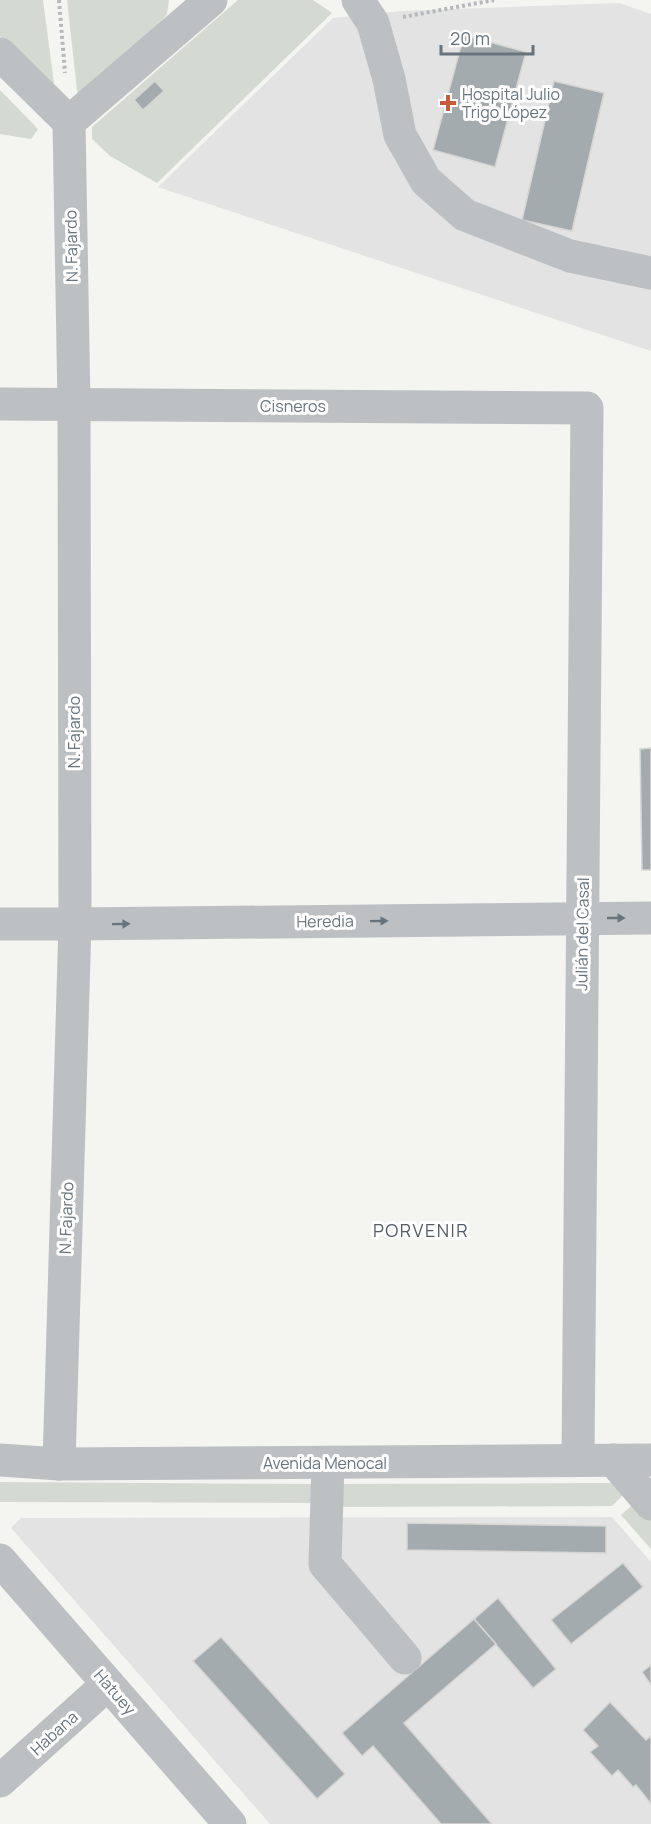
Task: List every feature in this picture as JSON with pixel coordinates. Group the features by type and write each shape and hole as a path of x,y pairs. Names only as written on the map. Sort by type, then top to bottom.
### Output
{"street":[{"path":"0,54 69,122 211,0"},
{"path":"365,11 389,79 400,135 426,181 465,215 570,256 651,273"},
{"name":"N. Fajardo","path":"59,1464 75,924 74,405 69,122"},
{"name":"Cisneros","path":"0,404 587,408"},
{"name":"Julián del Casal","path":"578,1460 587,408"},
{"name":"Heredia","path":"0,924 651,918"},
{"name":"Avenida Menocal","path":"0,1460 59,1464 651,1460"},
{"path":"613,1460 651,1504"},
{"path":"328,1463 325,1564 405,1658"},
{"name":"Hatuey","path":"0,1560 230,1824"},
{"name":"Habana","path":"0,1781 108,1684"}],"path":[{"path":"59,0 69,122"},
{"path":"365,11 494,0"}],"shaded area":[{"path":"0,0 43,0 55,91 0,36"},
{"path":"67,0 169,0 167,14 159,24 78,99"},
{"path":"238,0 313,0 332,13 157,183 110,156 92,139 92,127"},
{"name":"Hospital Julio Trigo López","path":"619,3 651,14 651,351 158,187 333,18 403,11"},
{"path":"0,90 38,129 31,139 0,134"},
{"path":"0,1482 312,1484 312,1503 0,1502"},
{"path":"616,1483 627,1491 612,1506 337,1507 336,1484"},
{"path":"636,1502 651,1519 651,1549 621,1515"},
{"path":"612,1517 651,1562 651,1824 270,1824 11,1528 21,1518"}],"building":[{"path":"464,35 526,52 495,167 433,150"},
{"path":"155,81 164,91 143,110 134,100"},
{"path":"554,81 604,93 572,231 522,220"},
{"path":"651,748 651,870 642,870 640,749"},
{"path":"407,1523 606,1526 606,1553 407,1550"},
{"path":"623,1563 643,1587 571,1644 551,1620"},
{"path":"498,1598 556,1669 533,1688 474,1619"},
{"path":"474,1619 496,1644 404,1723 492,1824 441,1824 373,1746 362,1756 342,1733"},
{"path":"221,1637 345,1774 317,1799 193,1661"},
{"path":"651,1665 651,1685 642,1672"},
{"path":"610,1702 646,1740 651,1736 651,1804 636,1785 633,1787 618,1770 612,1776 590,1752 598,1746 583,1730"}],"place":[{"name":"Hospital Julio Trigo López","path":"448,103"}],"district":[{"name":"PORVENIR","path":"421,1231"}]}
